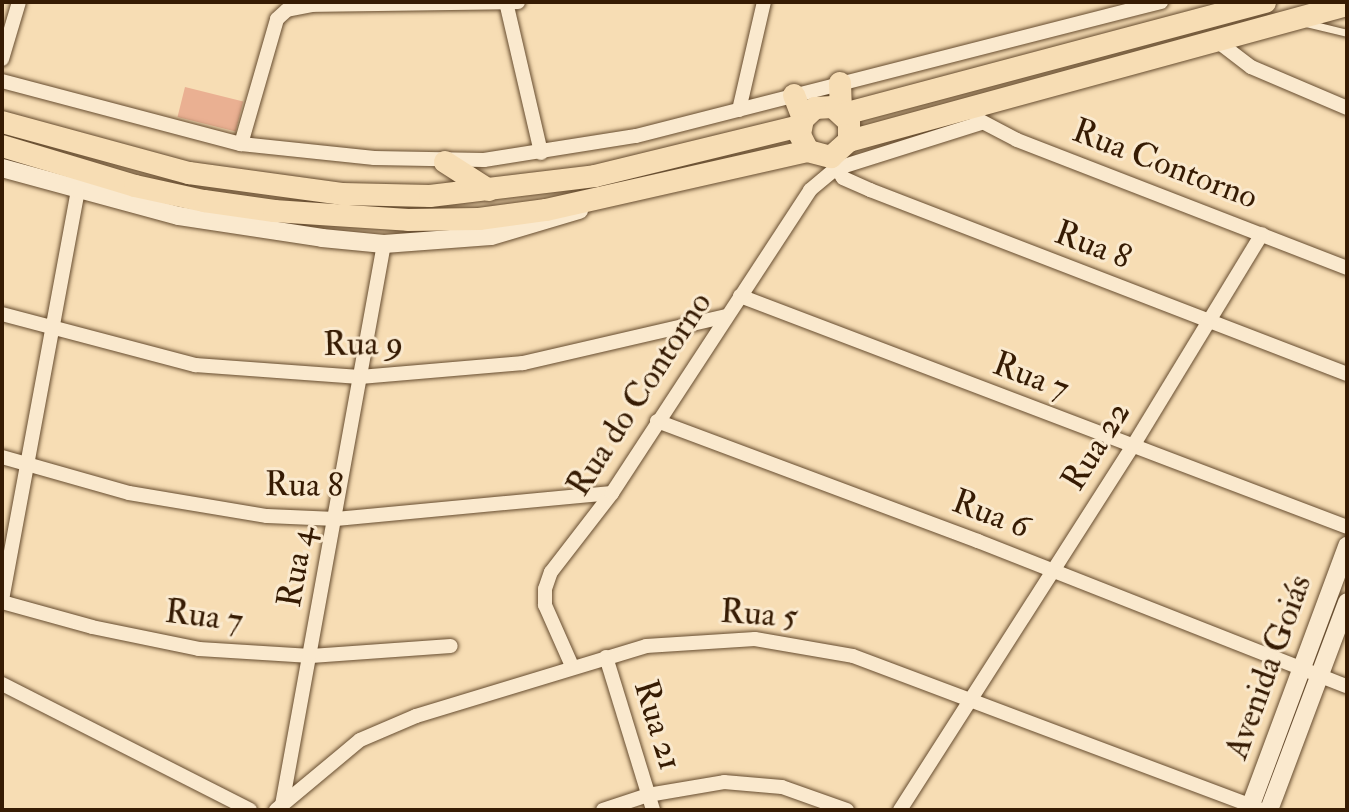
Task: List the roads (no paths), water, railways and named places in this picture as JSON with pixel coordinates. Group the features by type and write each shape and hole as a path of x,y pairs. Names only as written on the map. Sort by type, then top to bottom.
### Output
{"main road":[{"path":"842,112 1265,2"},
{"path":"794,95 801,122 800,135 808,151 833,163 849,141 974,115 1347,5"},
{"path":"840,83 842,112"},
{"path":"2,122 128,159 270,186 386,195 491,191 595,176 801,122 815,108 833,107 842,112 849,122 849,141"},
{"path":"2,146 26,164 204,201 337,217 479,219 603,199 808,151"},
{"path":"445,162 462,176 491,191"}],"street":[{"path":"2,59 19,2"},
{"path":"739,110 764,2"},
{"path":"2,81 241,144 445,162 541,153 636,136 1161,2"},
{"path":"241,144 277,19 293,8 511,3 541,153"},
{"path":"1217,41 1251,67 1347,107"},
{"path":"833,163 974,115"},
{"name":"Rua Contorno","path":"974,115 1347,268"},
{"name":"Rua do Contorno","path":"572,666 552,629 545,589 551,572 612,493 810,190 833,163"},
{"name":"Rua 8","path":"833,163 843,178 870,190 1347,374"},
{"path":"2,168 26,164 78,190 230,225 384,244 503,233 565,216 603,199"},
{"path":"2,601 78,190"},
{"name":"Rua 22","path":"900,810 1133,446 1262,234"},
{"name":"Rua 4","path":"279,808 311,656 384,244"},
{"name":"Rua 7","path":"740,296 1347,527"},
{"name":"Rua 9","path":"2,314 195,365 360,377 523,363 726,316"},
{"name":"Rua 6","path":"657,421 1319,675"},
{"name":"Rua 8","path":"2,457 129,493 207,509 336,519 612,493"},
{"name":"Avenida Goiás","path":"1258,809 1300,668 1347,546"},
{"name":"Rua 7","path":"2,601 92,627 199,649 311,656 451,646"},
{"name":"Avenida Goiás","path":"1258,809 1319,675 1347,602"},
{"name":"Rua 5","path":"279,808 360,740 416,716 572,666 646,646 755,639 853,656 1258,809"},
{"name":"Rua 21","path":"606,657 650,803"},
{"path":"1319,675 1347,686"},
{"path":"2,684 250,810"},
{"path":"603,810 650,803 692,785 752,782 782,787 847,810"}],"lane":[{"path":"1292,20 1347,33"}]}
